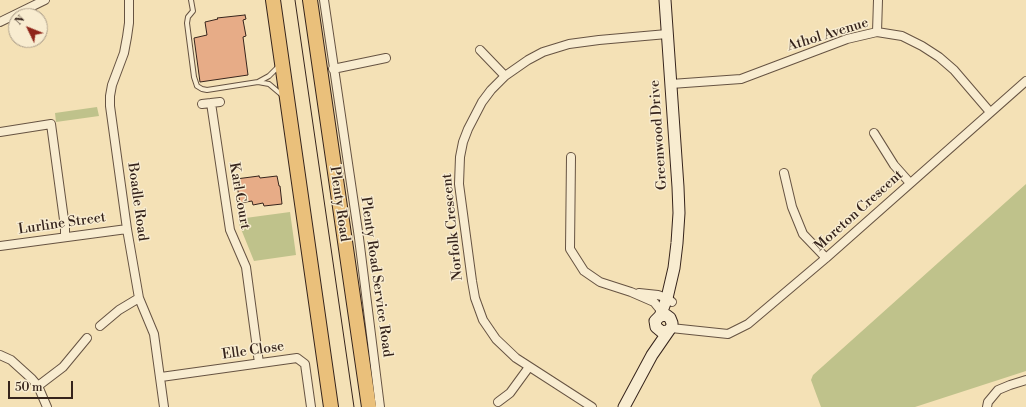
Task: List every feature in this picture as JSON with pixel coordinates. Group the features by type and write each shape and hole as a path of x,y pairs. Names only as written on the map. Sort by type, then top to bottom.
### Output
{"highway":[{"path":"273,0 331,407"},
{"name":"Plenty Road","path":"310,0 339,153 369,407"}],"street":[{"path":"0,22 45,0"},
{"name":"Boadle Road","path":"129,0 128,36 124,53 112,84 110,96 127,229 138,298 154,334 164,407"},
{"name":"Plenty Road Service Road","path":"324,0 333,69 339,153 359,238 380,407"},
{"name":"Greenwood Drive","path":"624,407 652,355 666,322 669,300 675,287 674,268 678,243 679,212 665,0"},
{"path":"877,32 878,0"},
{"name":"Athol Avenue","path":"671,84 741,79 847,39 877,32 902,36 939,57 954,70 990,112"},
{"name":"Norfolk Crescent","path":"592,407 529,367 509,352 496,339 483,320 472,281 459,184 460,157 463,142 482,102 491,90 505,76 528,60 543,52 583,42 667,34"},
{"path":"480,50 505,76"},
{"path":"333,69 386,58"},
{"name":"Moreton Crescent","path":"630,292 654,302 666,322 696,331 728,334 748,324 826,258 1026,81"},
{"name":"Karl Court","path":"220,102 207,104 230,230 246,267 259,363"},
{"path":"0,132 51,124 65,236"},
{"path":"874,133 894,165 910,183"},
{"path":"571,157 570,249 584,270 600,282 630,292 658,295 669,300"},
{"path":"784,172 792,207 803,234 826,258"},
{"name":"Lurline Street","path":"0,246 65,236 127,229"},
{"path":"100,326 119,310 138,298"},
{"path":"38,386 63,367 88,338"},
{"path":"0,355 11,360 38,386 47,407"},
{"name":"Elle Close","path":"160,377 296,358 304,364 311,407"},
{"path":"498,402 510,393 529,367"},
{"path":"987,407 988,402 998,390 1026,380"}],"lane":[{"path":"191,0 193,10 188,17 187,23 194,77 197,86 207,90 258,82 269,84 287,99"},
{"path":"258,82 275,71 282,62"}],"green space":[{"path":"97,107 99,116 56,122 55,113"},
{"path":"1026,184 1026,371 915,407 821,407 811,380 813,375"},
{"path":"290,212 296,255 254,261 238,219"}],"building":[{"path":"245,15 246,19 243,20 246,36 243,37 248,75 200,82 194,38 207,35 205,22 218,19 217,18"},
{"path":"259,176 260,178 277,176 282,204 264,206 263,203 253,205 252,201 240,203 236,179"}],"tram line":[{"path":"295,0 354,407"}]}
